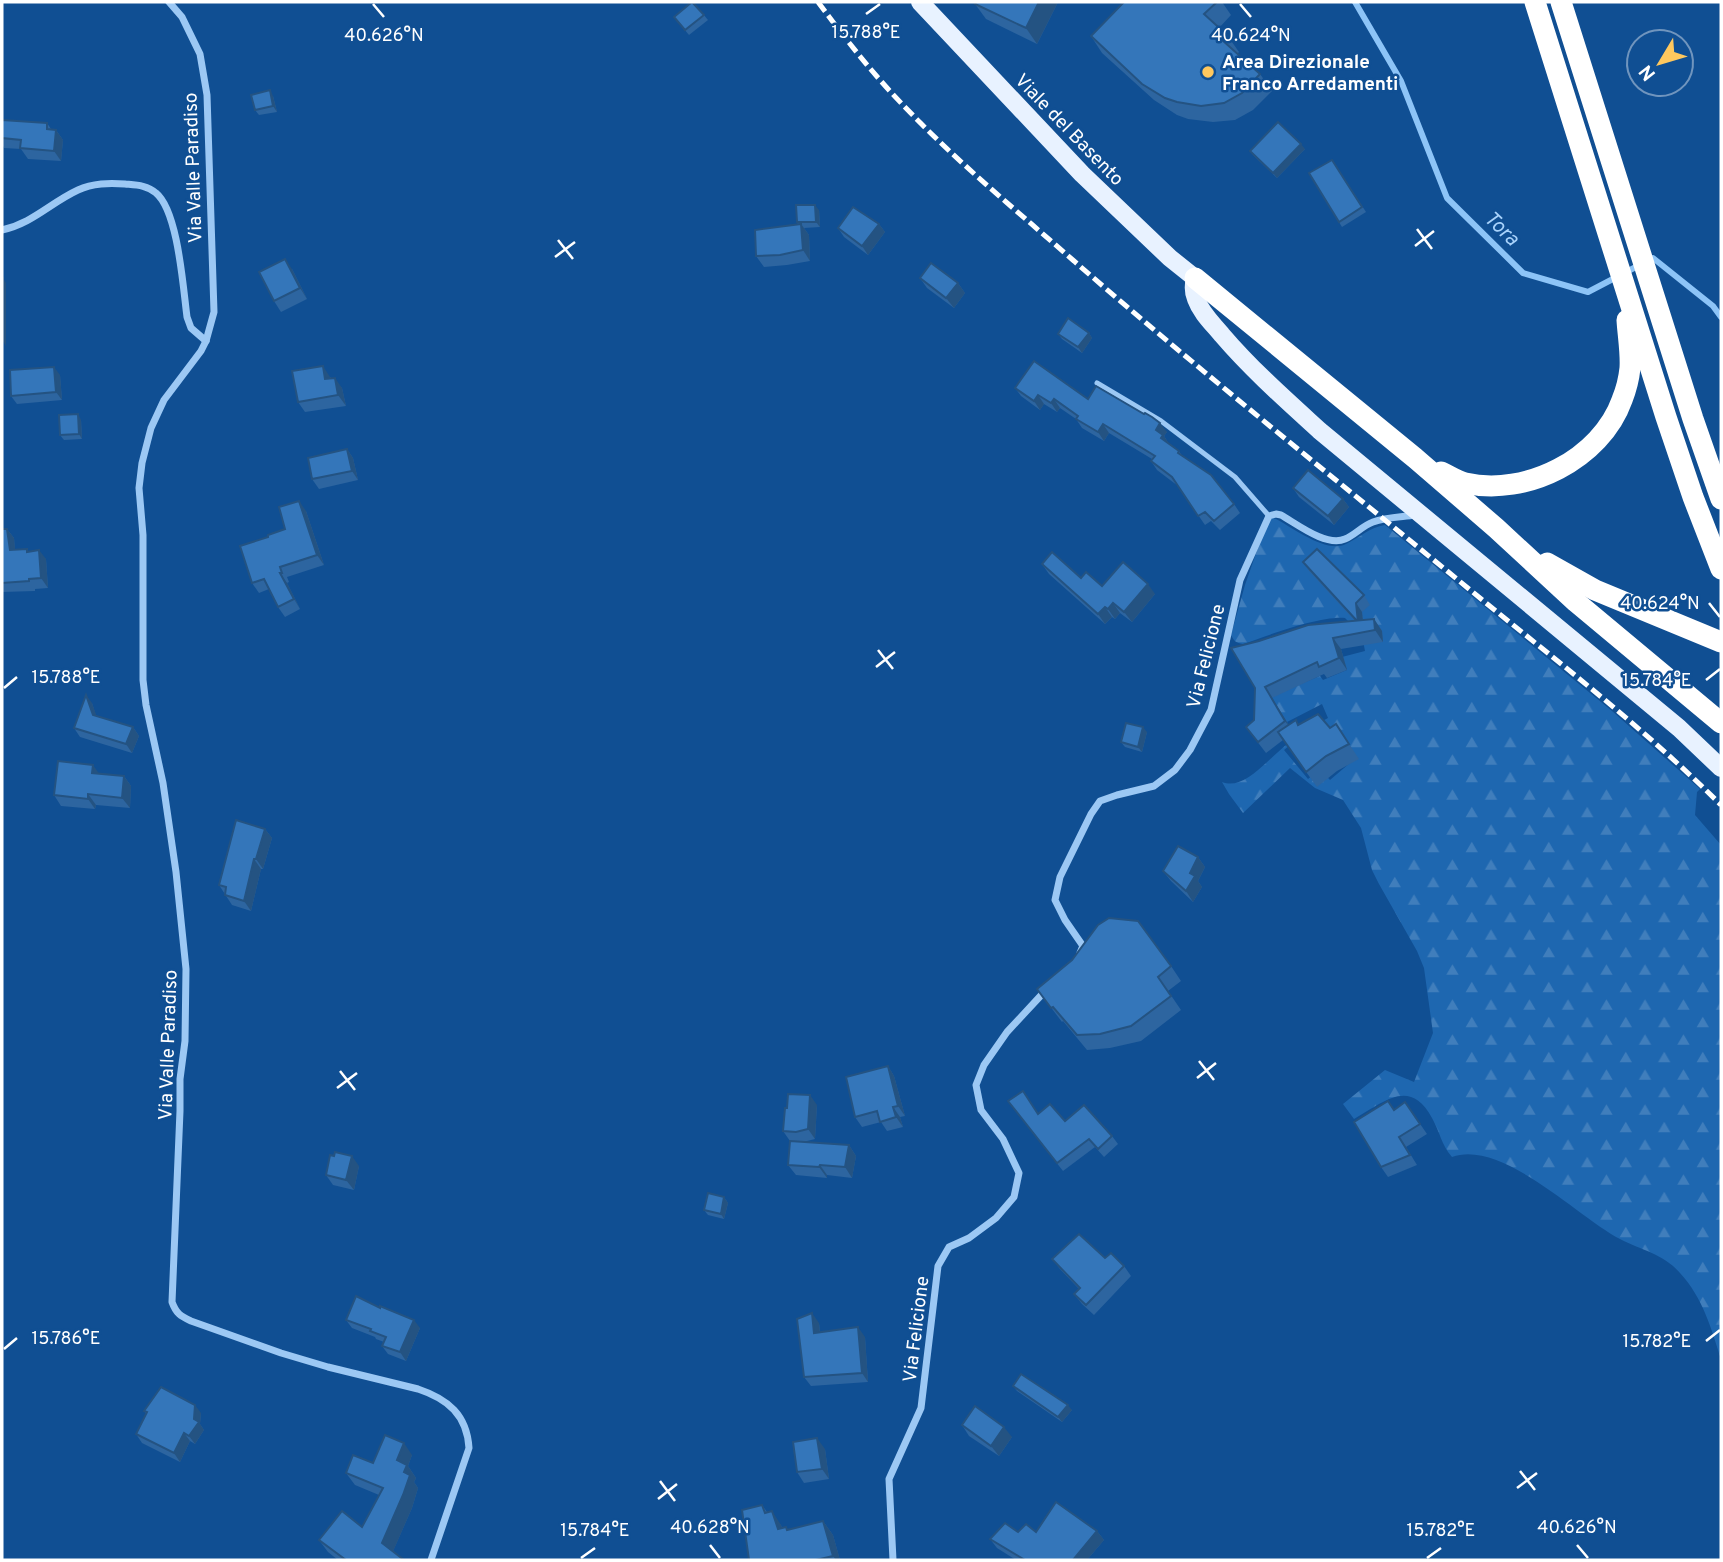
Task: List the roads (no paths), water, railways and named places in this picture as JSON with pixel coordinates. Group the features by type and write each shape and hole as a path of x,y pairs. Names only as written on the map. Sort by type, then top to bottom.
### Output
{"highway":[{"path":"1535,2 1693,497 1721,569"},
{"path":"1561,2 1693,419 1721,499"},
{"path":"1195,278 1415,458 1576,602 1721,723"},
{"path":"1415,458 1463,483 1511,484 1538,478 1588,450 1608,428 1622,401 1630,369 1626,290"},
{"path":"1496,528 1556,569 1595,590 1721,642"}],"main road":[{"name":"Viale del Basento","path":"920,2 1082,174 1170,258 1195,278"},
{"path":"1195,278 1193,289 1198,304 1208,319 1246,362 1320,431 1679,728 1721,768"}],"street":[{"name":"Via Valle Paradiso","path":"169,2 182,17 200,54 207,95 214,312 201,351 164,401 151,428 139,488 143,535 143,680 163,783 186,969 172,1302 175,1311 191,1321 316,1364 432,1393 450,1406 465,1425 469,1448 431,1560"},
{"name":"Via Valle Paradiso","path":"2,230 29,221 78,190 93,185 110,183 147,187 167,208 174,233 187,317 191,328 206,341"},
{"path":"1269,516 1281,515 1319,537 1341,541 1371,523 1421,514"},
{"name":"Via Felicione","path":"1075,962 1083,946 1055,900 1060,877 1100,801 1154,786 1175,770 1190,750 1211,710 1240,580 1269,516"},
{"name":"Via Felicione","path":"893,1560 889,1479 921,1408 939,1266 949,1247 970,1238 996,1218 1014,1197 1019,1172 1003,1139 981,1110 976,1085 984,1065 1007,1032 1055,981"}],"lane":[{"path":"1097,383 1161,421 1234,477 1269,516"}],"waterway":[{"name":"Tora","path":"1355,2 1401,81 1447,198 1523,273 1588,292 1653,258 1713,306 1721,317"}],"railway":[{"path":"818,2 892,93 923,126 987,185 1227,391 1606,701 1721,805"}],"place":[{"name":"Area Direzionale Franco Arredamenti","path":"1208,72"}]}
